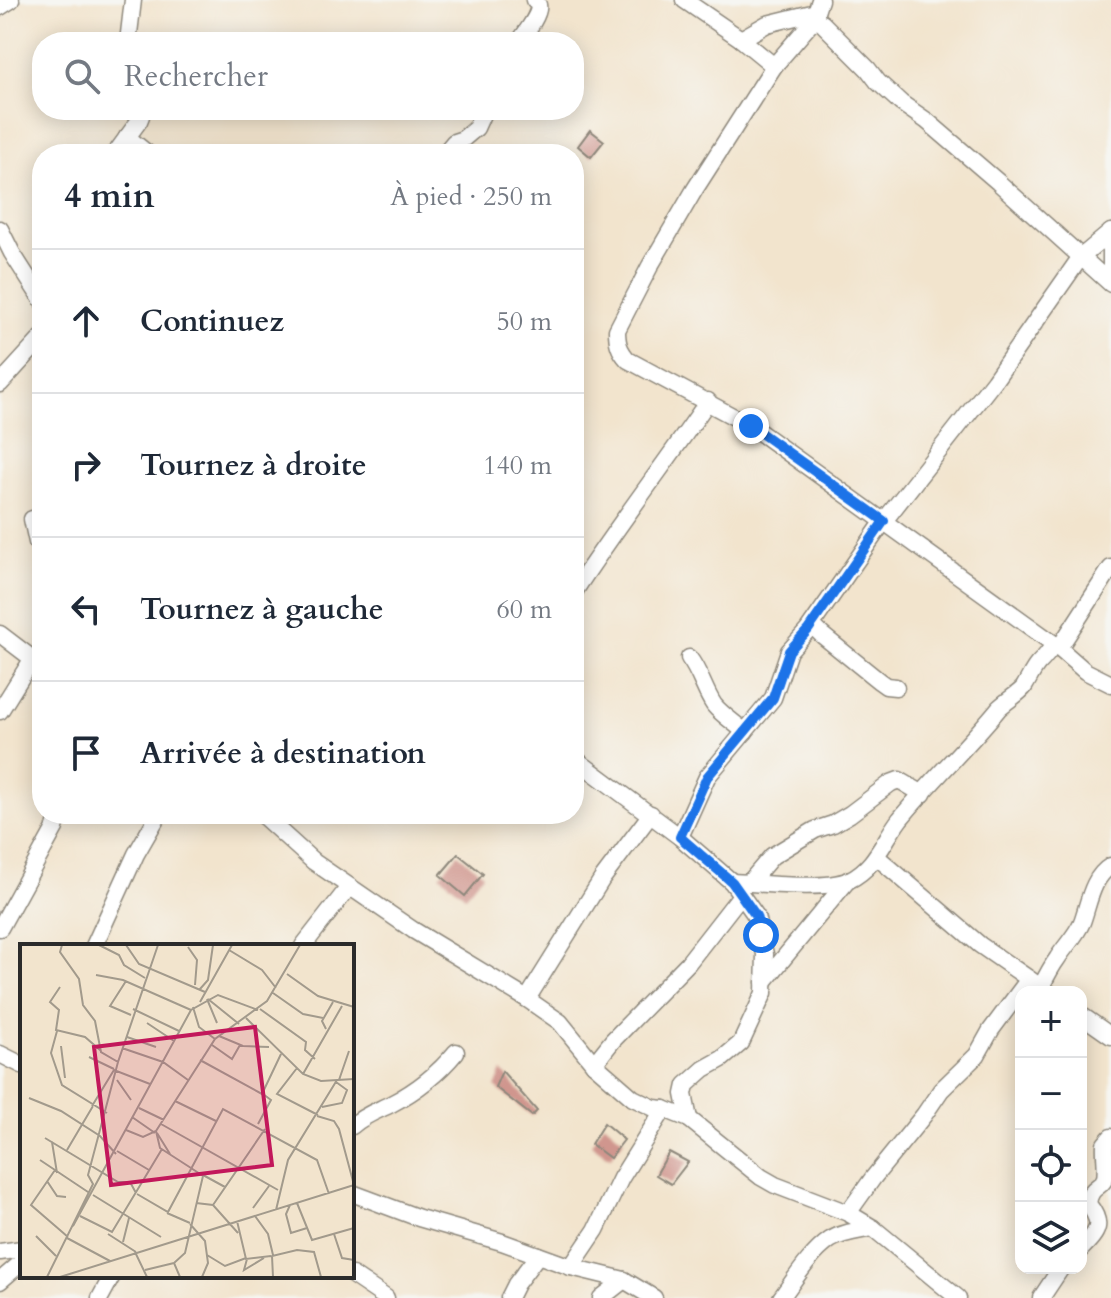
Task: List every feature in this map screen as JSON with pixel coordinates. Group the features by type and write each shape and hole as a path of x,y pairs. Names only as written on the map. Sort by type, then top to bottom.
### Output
{"street":[{"path":"0,7 11,0"},
{"path":"129,32 133,0"},
{"path":"684,0 774,66"},
{"path":"526,32 538,13 537,1"},
{"path":"741,39 767,24 818,11"},
{"path":"818,11 774,66 695,189 617,330 619,350 628,360 751,426 1057,651 1085,671 1111,684"},
{"path":"818,11 822,23 878,82 986,172 1111,284"},
{"path":"122,144 139,120"},
{"path":"452,144 476,128 480,120"},
{"path":"127,137 136,144"},
{"path":"0,229 12,253 32,280"},
{"path":"680,837 707,777 773,698 789,651 812,625 884,521 994,381 1080,258 1111,232"},
{"path":"1111,232 1111,269"},
{"path":"0,384 32,349"},
{"path":"584,577 708,401"},
{"path":"741,887 830,885 848,880 865,870 877,857 899,821 999,708 1023,689 1039,663 1057,651 1111,568"},
{"path":"812,625 879,681 896,687"},
{"path":"0,634 32,658"},
{"path":"689,658 716,708 745,732"},
{"path":"0,711 32,669"},
{"path":"584,765 651,814 741,887 756,916 765,954 764,993 741,1043 686,1085 684,1094 689,1119"},
{"path":"594,1064 613,1040 688,963 741,887 772,856 815,830 850,814 891,783 899,780 923,794"},
{"path":"527,999 602,879 651,814"},
{"path":"0,928 56,824"},
{"path":"95,944 153,824"},
{"path":"272,824 314,862 349,887 560,1022 594,1064 633,1098 689,1119 775,1185 848,1213 873,1228 958,1298"},
{"path":"877,857 980,945 1039,986 1074,938 1096,883 1111,866"},
{"path":"764,982 848,880"},
{"path":"305,944 349,887"},
{"path":"848,1213 941,1090 977,1055 991,1030 1015,1008"},
{"path":"1087,1019 1111,1036"},
{"path":"354,1124 361,1117 418,1089 456,1052"},
{"path":"0,1054 20,1064"},
{"path":"571,1267 596,1230 621,1178 664,1109"},
{"path":"1087,1243 1098,1225 1088,1198 1090,1192 1103,1182 1105,1144 1111,1137"},
{"path":"354,1194 571,1267 624,1280 654,1298"},
{"path":"781,1298 810,1259 830,1241 873,1228"},
{"path":"0,1252 20,1249"},
{"path":"509,1298 538,1255"},
{"path":"0,1281 20,1264"},
{"path":"1041,1298 1057,1274"},
{"path":"354,1276 386,1298"},
{"path":"100,1298 111,1278"},
{"path":"601,1298 624,1280"}],"building":[{"path":"590,130 604,141 591,157 584,151 584,144 580,144"},
{"path":"458,854 483,874 465,896 440,875"},
{"path":"502,1071 537,1111 532,1116 495,1087"},
{"path":"604,1123 624,1140 610,1158 591,1144"},
{"path":"669,1152 688,1162 671,1184 656,1175"}],"route":[{"path":"751,426 884,521 808,630 789,651 773,698 707,777 680,837 732,882 756,916 761,935"}]}
